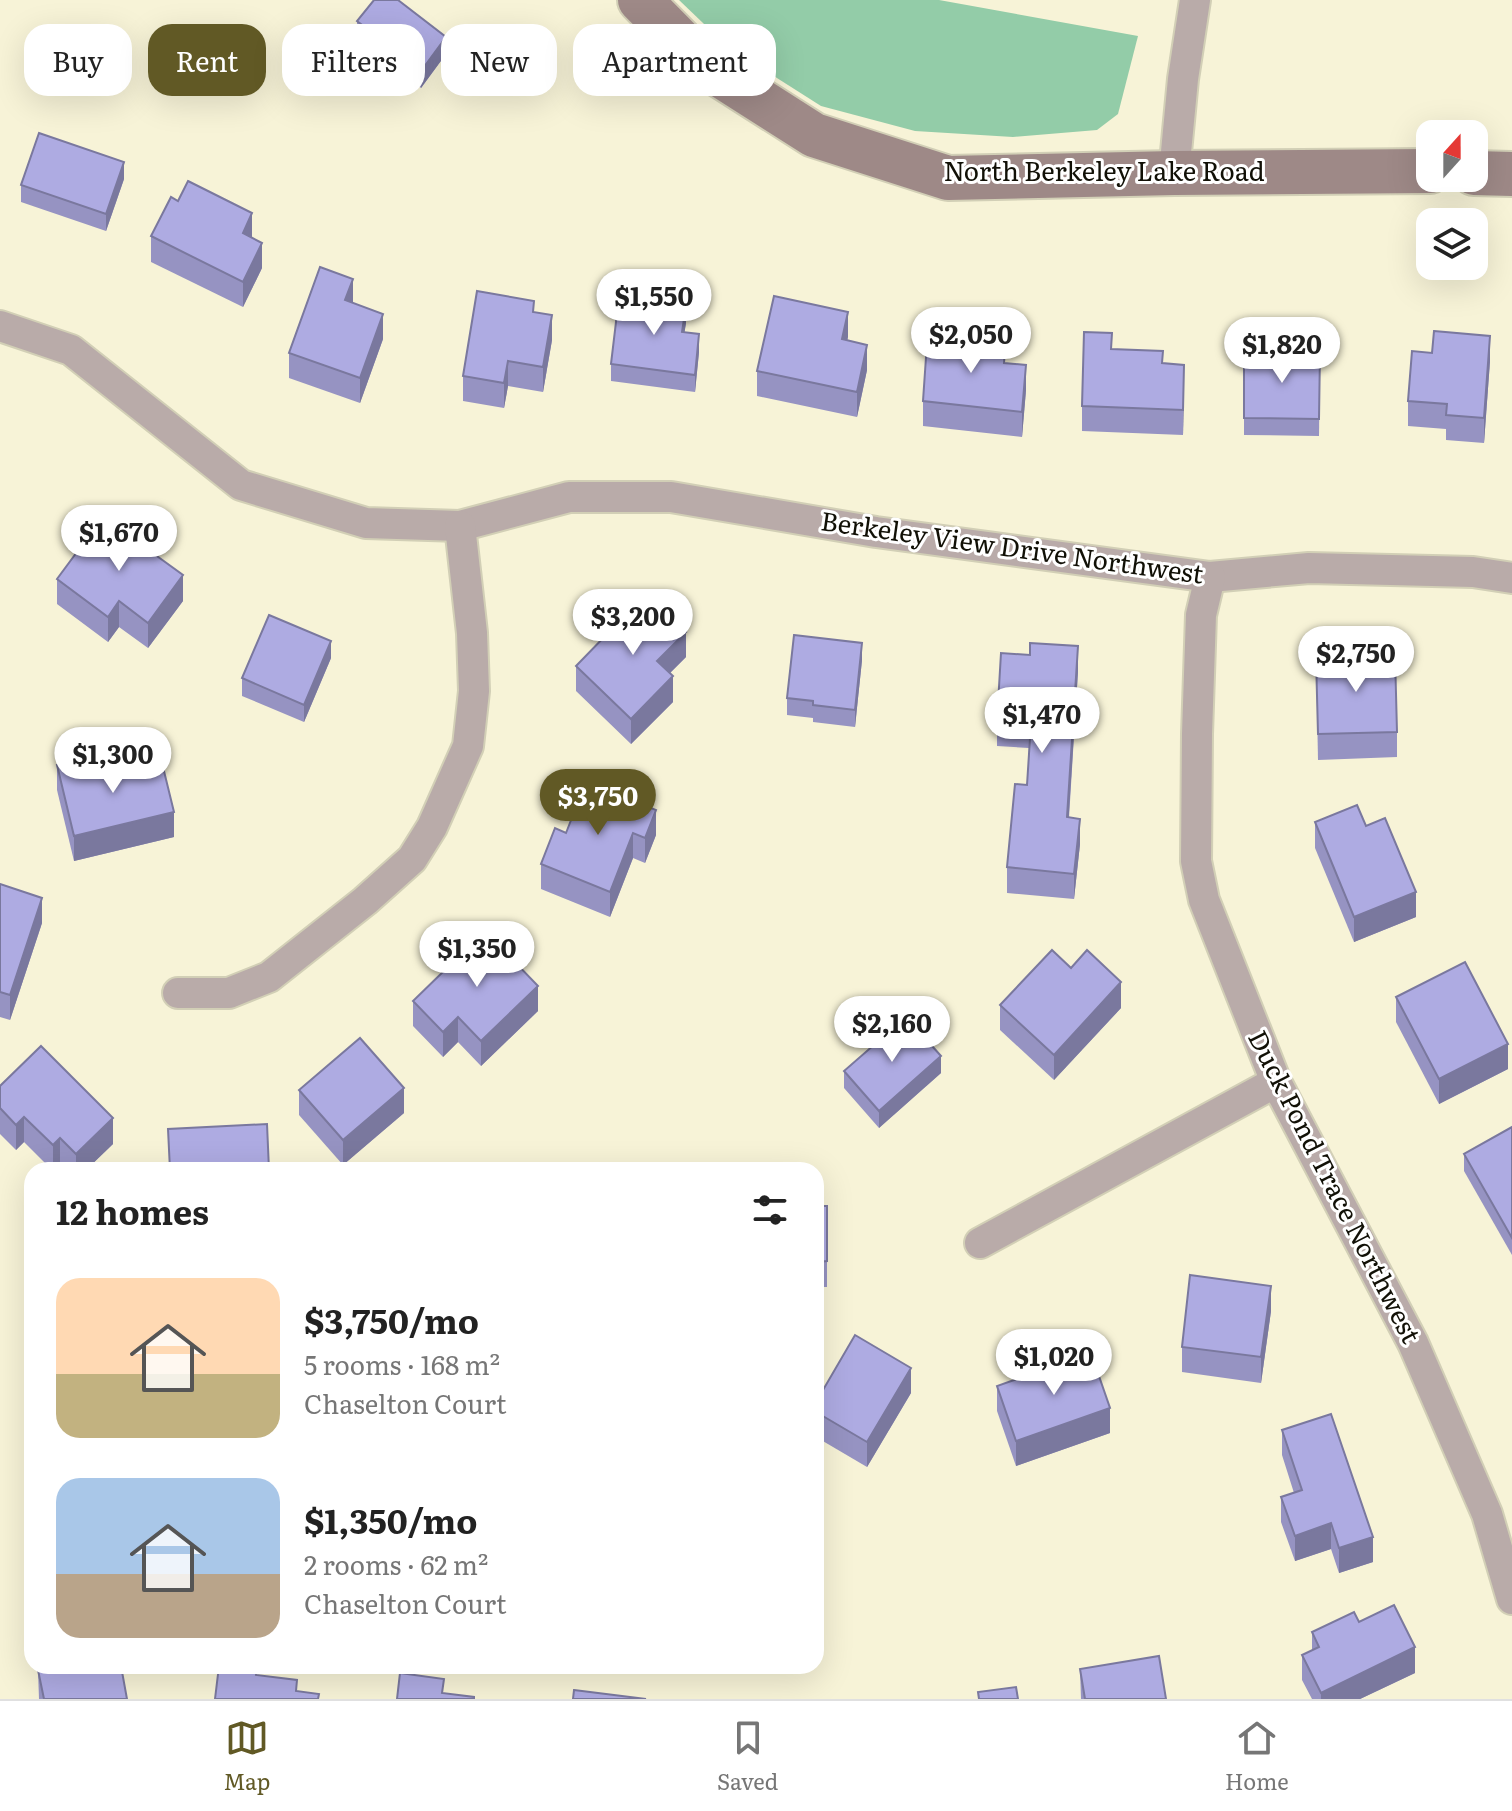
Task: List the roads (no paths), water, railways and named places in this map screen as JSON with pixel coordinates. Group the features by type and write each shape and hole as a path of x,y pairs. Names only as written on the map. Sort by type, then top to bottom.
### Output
{"street":[{"name":"North Berkeley Lake Road","path":"640,0 704,65 814,135 948,178 1416,171"},
{"path":"1174,173 1195,0"},
{"path":"1488,173 1512,174"},
{"name":"Berkeley View Drive Northwest","path":"0,326 71,350 241,485 366,523 460,526 569,497 671,497 876,532 1210,577 1309,568 1473,572 1512,578"},
{"path":"178,993 229,993 269,977 365,901 412,859 432,827 468,746 474,691 472,633 460,526"},
{"name":"Duck Pond Trace Northwest","path":"1210,577 1201,615 1197,734 1196,861 1204,900 1276,1082 1413,1343 1487,1514 1512,1599"},
{"path":"980,1243 1276,1082"}]}
